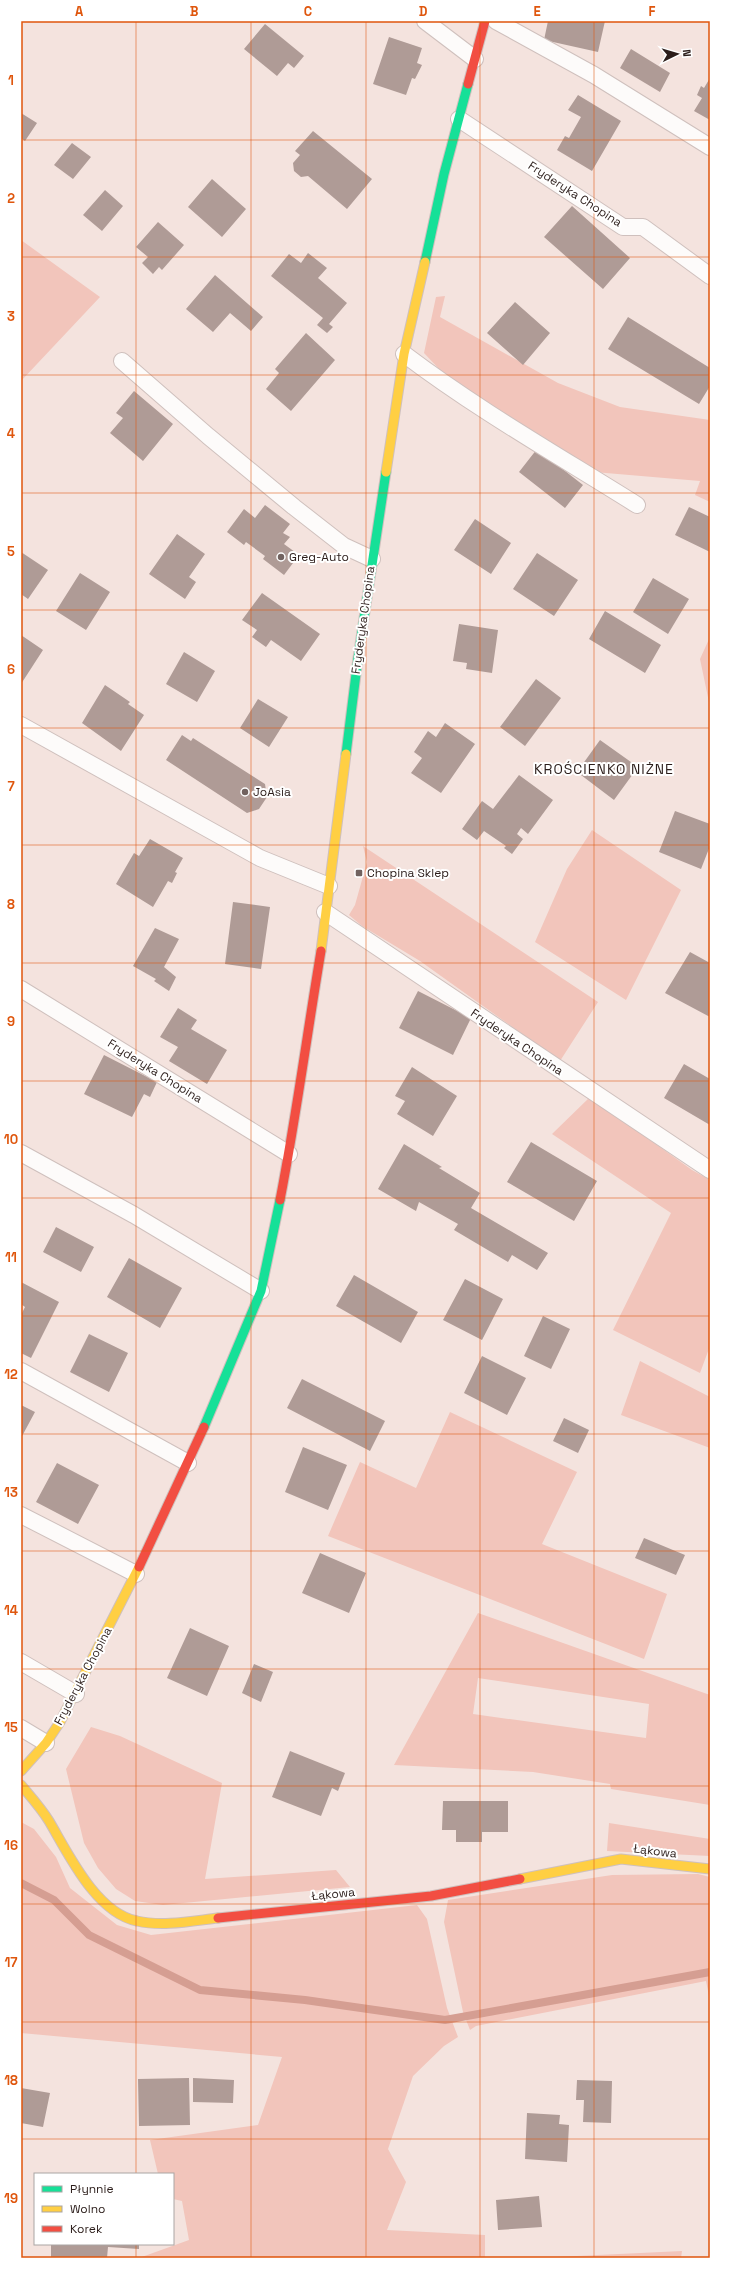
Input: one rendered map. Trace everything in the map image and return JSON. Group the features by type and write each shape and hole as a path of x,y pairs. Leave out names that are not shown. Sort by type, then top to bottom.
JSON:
{"street":[{"name":"Fryderyka Chopina","path":"21,1771 46,1743 76,1694 136,1574 188,1463 229,1370 261,1291 289,1154 301,1067 322,944 372,559 404,354 444,174 485,21"},
{"name":"Łąkowa","path":"21,1785 32,1796 77,1870 99,1900 133,1921 174,1923 431,1896 621,1859 710,1869"}],"lane":[{"path":"425,21 475,58"},
{"path":"496,21 594,75 710,147"},
{"name":"Fryderyka Chopina","path":"459,119 623,227 643,227 710,276"},
{"path":"404,354 447,387 510,428 637,505"},
{"path":"122,361 208,436 294,507 344,546 372,559"},
{"path":"21,726 260,858 329,886"},
{"name":"Fryderyka Chopina","path":"325,912 710,1170"},
{"name":"Fryderyka Chopina","path":"21,989 289,1154"},
{"path":"21,1153 134,1215 261,1291"},
{"path":"21,1371 188,1463"},
{"path":"21,1515 136,1574"},
{"path":"21,1662 76,1694"},
{"path":"21,1728 46,1743"}],"shaded area":[{"path":"21,240 100,297 21,381"},
{"path":"445,296 440,317 558,383 620,407 710,420 710,502 695,495 700,481 594,472 537,438 441,371 424,353 436,297"},
{"path":"710,637 710,707 700,659"},
{"path":"592,830 681,890 626,1000 535,942 567,869"},
{"path":"363,846 598,1002 560,1061 420,961 362,926 349,915 355,905 367,862"},
{"path":"590,1097 692,1170 710,1180 710,1346 700,1373 613,1330 671,1213 552,1134"},
{"path":"640,1361 710,1397 710,1448 621,1415"},
{"path":"450,1412 577,1472 542,1544 667,1594 644,1659 328,1536 360,1462 416,1488"},
{"path":"478,1613 710,1695 710,1805 611,1789 610,1784 533,1772 394,1765","holes":["478,1678 649,1704 646,1738 473,1714"]},
{"path":"91,1727 120,1736 222,1783 205,1879 336,1870 350,1887 163,1905 135,1901 116,1889 98,1868 84,1843 66,1769"},
{"path":"21,1822 34,1829 56,1857 70,1888 117,1925 151,1935 417,1905 427,1919 447,2008 458,2037 444,2046 413,2076 388,2149 406,2182 387,2230 485,2235 485,2258 139,2258 189,2240 182,2201 174,2199 174,2173 158,2173 150,2140 258,2125 282,2057 21,2033"},
{"path":"609,1823 710,1839 710,1856 607,1851"},
{"path":"698,1874 710,1877 710,2001 706,1981 476,2026 470,2030 463,2012 444,1922 448,1900 612,1875"},
{"path":"682,2251 681,2258 535,2258"}],"building":[{"path":"548,21 605,21 598,52 544,40"},
{"path":"265,24 304,56 294,68 288,63 277,76 244,49"},
{"path":"389,37 422,48 417,63 422,65 415,79 412,78 406,95 373,84"},
{"path":"631,49 670,73 660,92 620,68"},
{"path":"710,78 710,120 694,111 702,98 697,95 701,86 704,88"},
{"path":"578,95 621,121 592,171 557,150 565,136 569,138 581,117 568,110"},
{"path":"21,113 37,123 25,141 21,138"},
{"path":"313,131 372,179 347,209 308,176 301,177 294,171 293,163 300,155 295,151"},
{"path":"72,143 91,157 73,179 54,165"},
{"path":"212,179 246,209 222,237 188,207"},
{"path":"105,190 123,206 102,231 83,215"},
{"path":"572,206 630,258 603,289 544,237"},
{"path":"158,222 184,245 162,270 159,267 153,274 142,263 148,257 136,247"},
{"path":"308,253 327,268 318,278 347,303 329,324 333,327 327,333 317,325 323,318 271,276 289,254 301,263"},
{"path":"215,275 263,317 251,331 230,313 213,332 186,309"},
{"path":"515,302 550,333 523,365 487,333"},
{"path":"628,317 710,368 710,386 699,404 608,349"},
{"path":"306,333 335,360 291,411 266,389 279,373 275,369"},
{"path":"134,391 173,424 143,461 110,433 123,418 116,413"},
{"path":"537,449 583,485 565,508 519,472"},
{"path":"265,505 290,524 283,533 290,537 284,544 299,555 284,575 263,559 265,556 246,542 244,545 227,532 244,509 255,518"},
{"path":"689,507 710,517 710,552 675,535"},
{"path":"475,519 511,543 491,574 454,550"},
{"path":"177,534 205,554 189,577 196,582 185,599 149,574"},
{"path":"21,552 48,570 28,599 21,594"},
{"path":"537,553 578,580 554,616 513,589"},
{"path":"80,573 110,592 86,630 56,611"},
{"path":"653,578 689,599 668,634 633,612"},
{"path":"262,593 320,634 301,661 271,640 266,647 252,637 257,630 242,620"},
{"path":"605,611 661,645 645,673 589,639"},
{"path":"459,624 498,630 492,673 466,669 467,663 453,661"},
{"path":"21,635 43,650 21,684"},
{"path":"184,652 215,671 197,702 166,684"},
{"path":"536,679 561,698 525,746 500,727"},
{"path":"105,685 130,702 128,704 144,715 121,751 82,723"},
{"path":"258,699 288,717 269,747 240,728"},
{"path":"445,723 475,744 441,793 411,773 422,758 414,752 428,731 436,737"},
{"path":"182,735 191,741 193,738 265,784 267,797 259,809 247,813 166,760"},
{"path":"600,740 638,767 614,800 577,772"},
{"path":"519,775 553,800 528,834 521,828 517,834 523,839 512,854 504,848 506,846 484,831 477,840 462,829 482,801 493,809"},
{"path":"675,811 710,824 710,846 701,869 659,852"},
{"path":"150,839 183,858 175,872 177,873 172,883 168,881 153,907 116,884 134,853 139,856"},
{"path":"233,902 270,907 261,969 225,964"},
{"path":"155,928 179,939 164,967 176,977 169,991 154,981 156,979 133,966"},
{"path":"690,952 710,963 710,1017 665,993"},
{"path":"418,991 471,1018 453,1055 399,1028"},
{"path":"178,1008 197,1020 191,1029 227,1050 207,1084 169,1061 178,1047 160,1037"},
{"path":"104,1055 157,1082 150,1097 144,1094 132,1117 84,1094"},
{"path":"684,1064 710,1079 710,1125 664,1098"},
{"path":"412,1067 457,1096 433,1136 397,1114 405,1101 395,1096"},
{"path":"531,1142 597,1181 574,1221 507,1182"},
{"path":"404,1144 442,1167 439,1168 480,1193 471,1208 548,1253 537,1270 512,1255 508,1262 454,1230 458,1224 419,1202 416,1211 378,1189"},
{"path":"56,1227 94,1247 81,1272 43,1252"},
{"path":"129,1258 182,1288 160,1328 107,1297"},
{"path":"354,1275 418,1312 401,1343 336,1306"},
{"path":"465,1279 503,1299 482,1340 443,1320"},
{"path":"21,1282 59,1302 31,1358 21,1353 21,1315 25,1307 21,1304"},
{"path":"543,1316 570,1329 551,1369 524,1356"},
{"path":"89,1334 128,1353 109,1392 70,1372"},
{"path":"482,1356 526,1378 507,1415 464,1393"},
{"path":"302,1379 385,1421 370,1451 287,1408"},
{"path":"21,1405 35,1412 21,1438"},
{"path":"564,1418 589,1430 578,1453 553,1441"},
{"path":"303,1447 347,1465 328,1510 285,1492"},
{"path":"57,1463 99,1485 78,1524 36,1502"},
{"path":"644,1538 685,1555 676,1575 635,1558"},
{"path":"320,1553 366,1573 349,1613 302,1593"},
{"path":"190,1628 229,1646 207,1696 167,1678"},
{"path":"254,1664 273,1672 261,1702 242,1693"},
{"path":"290,1751 345,1773 338,1791 332,1788 321,1816 272,1797"},
{"path":"443,1801 508,1801 508,1832 482,1832 482,1842 456,1842 456,1830 442,1830"},
{"path":"189,2078 190,2125 139,2126 138,2079"},
{"path":"193,2078 234,2080 233,2103 193,2102"},
{"path":"577,2080 612,2081 611,2123 583,2122 584,2100 576,2100"},
{"path":"21,2088 50,2093 43,2127 21,2123"},
{"path":"527,2113 560,2115 559,2124 569,2125 567,2162 525,2159"},
{"path":"539,2196 542,2227 498,2230 496,2200"},
{"path":"51,2245 139,2245 139,2249 108,2247 107,2258 51,2258"}],"waterway":[{"path":"21,1883 54,1900 89,1935 200,1990 305,2000 445,2020 710,1972"}],"traffic: fast":[{"path":"425,262 444,174 468,84"},
{"path":"346,754 358,658 386,472"},
{"path":"204,1427 261,1291 280,1200"}],"traffic: slow":[{"path":"386,472 404,354 425,262"},
{"path":"321,951 346,754"},
{"path":"21,1771 46,1743 60,1722 139,1567"},
{"path":"21,1785 46,1816 74,1865 85,1880 96,1894 122,1916 147,1923 178,1923 218,1918"},
{"path":"520,1879 621,1859 710,1869"}],"traffic: jam":[{"path":"468,84 485,21"},
{"path":"280,1200 321,951"},
{"path":"139,1567 204,1427"},
{"path":"218,1918 431,1896 520,1879"}],"place":[{"name":"Greg-Auto","path":"281,557"},
{"name":"JoAsia","path":"245,792"},
{"name":"Chopina Sklep","path":"359,873"}],"district":[{"name":"KROŚCIENKO NIŻNE","path":"604,769"}]}
